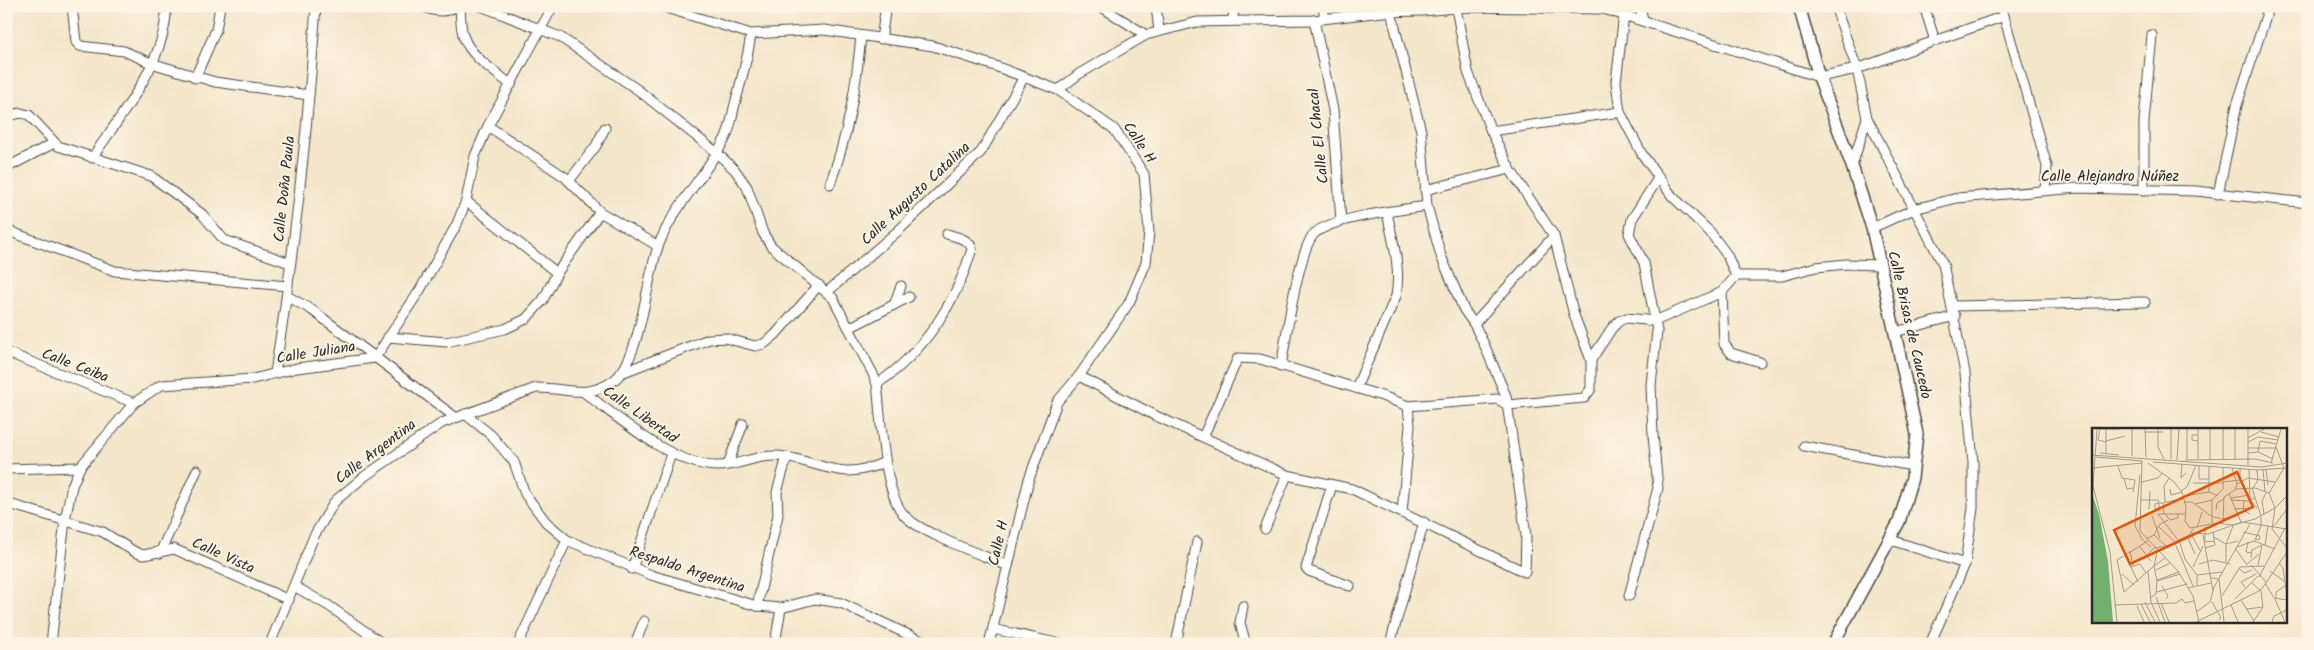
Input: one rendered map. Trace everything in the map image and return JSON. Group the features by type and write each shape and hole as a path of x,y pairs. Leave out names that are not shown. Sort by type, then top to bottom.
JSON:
{"street":[{"path":"72,6 76,42 80,46 124,51 151,64 195,78 309,95"},
{"path":"92,158 138,88 160,47 167,22 166,6"},
{"path":"195,78 216,30 220,6"},
{"name":"Calle Doña Paula","path":"275,373 287,296 309,95 316,6"},
{"path":"421,6 440,12 450,11 458,6 461,27 468,45 485,64 511,85"},
{"path":"481,6 542,28 560,37 638,90 717,152 735,170 747,187 763,233 772,246 834,298 877,384 885,462 895,501 905,516 922,528 1008,566"},
{"name":"Calle Juliana","path":"51,644 65,520 72,486 80,467 134,404 152,389 162,385 253,379 297,368 375,358 420,290 457,224 466,201 475,156 488,126 553,6"},
{"name":"Calle H","path":"660,6 751,34 824,30 933,46 995,66 1058,90 1114,129 1144,174 1149,232 1146,263 1129,303 1079,376 1057,402 1029,479 990,644"},
{"path":"881,38 886,6"},
{"path":"1100,6 1146,35"},
{"path":"1156,6 1159,31"},
{"path":"1233,20 1234,6"},
{"path":"1324,6 1324,18"},
{"path":"1640,6 1643,20"},
{"name":"Calle Brisas de Caucedo","path":"1799,6 1819,77 1852,166 1872,228 1918,434 1914,466 1901,514 1891,540 1833,644"},
{"path":"1835,6 1857,69 1867,118 1943,264 1965,373 1973,462 1972,508 1965,564 1930,644"},
{"path":"1924,6 1935,41"},
{"path":"2001,6 2047,166 2045,190"},
{"path":"2218,194 2237,105 2266,16 2266,6"},
{"path":"1058,90 1079,74 1146,35 1197,22 1314,20 1385,10 1466,7 1604,9 1819,77 1857,69 2004,16"},
{"path":"1203,437 1238,358 1260,359 1280,367 1356,388 1408,406 1497,399 1508,406 1584,398 1591,389 1590,360 1574,314 1554,236 1510,169 1491,131 1468,72 1456,8"},
{"path":"1079,376 1156,416 1287,475 1352,489 1525,572 1526,535 1506,396 1474,324 1464,310 1441,256 1427,206 1421,131 1385,10"},
{"path":"1624,14 1616,82 1620,112 1642,154 1672,196 1710,232 1727,255 1736,276"},
{"name":"Calle El Chacal","path":"1314,20 1333,110 1341,221"},
{"path":"585,393 613,381 621,373 642,321 658,246 680,207 727,135 749,49 751,34"},
{"path":"2144,190 2144,120 2152,35"},
{"path":"830,184 842,149 856,87 861,36"},
{"name":"Calle Augusto Catalina","path":"826,292 899,230 981,152 1024,77"},
{"path":"1491,131 1620,112"},
{"path":"6,116 21,113 29,115 54,143 92,158 151,176 202,214 224,240 290,262"},
{"path":"1852,166 1867,118"},
{"path":"488,126 568,181 600,212 658,246"},
{"path":"568,181 596,146 605,128"},
{"path":"6,168 54,143"},
{"path":"1425,190 1510,169"},
{"path":"1629,596 1658,488 1652,435 1652,393 1657,331 1644,263 1630,234 1632,219 1659,177"},
{"name":"Calle Alejandro Núñez","path":"1872,228 1914,208 1957,198 2078,188 2218,194 2308,202"},
{"path":"466,201 556,273"},
{"path":"1280,367 1298,277 1307,244 1314,233 1341,221 1427,206"},
{"path":"388,337 446,342 505,329 526,319 543,300 556,273 600,212"},
{"path":"1356,388 1397,291 1398,260 1387,213"},
{"path":"6,230 115,271 288,286"},
{"path":"877,384 893,373 914,353 935,329 946,311 972,249 971,244 967,241 948,234"},
{"path":"1474,324 1554,236"},
{"path":"1590,360 1619,321 1626,318 1655,321 1722,292 1736,276 1782,276 1816,267 1846,264 1879,265"},
{"path":"621,373 709,339 725,338 755,346 764,344 775,335 819,285"},
{"path":"894,305 901,286"},
{"path":"1722,292 1724,344 1731,352 1760,362"},
{"path":"287,296 312,310 454,417"},
{"path":"849,328 909,297"},
{"path":"1953,306 2144,302"},
{"path":"1895,332 1955,316"},
{"name":"Calle Ceiba","path":"6,352 134,404"},
{"name":"Calle Argentina","path":"270,644 314,536 335,500 427,432 454,417 536,388 585,393"},
{"name":"Calle Libertad","path":"585,393 671,454 716,466 765,455 787,458 831,470 854,472 868,470 885,462"},
{"path":"1402,512 1410,426 1408,406"},
{"name":"Respaldo Argentina","path":"465,414 490,435 514,462 524,494 546,522 567,540 632,569 757,606 781,608 815,599 841,603 928,644"},
{"path":"728,464 743,424"},
{"path":"1804,446 1914,466"},
{"path":"632,569 671,454"},
{"path":"757,606 778,515 777,492 787,458"},
{"path":"6,469 80,467"},
{"path":"160,553 197,470"},
{"path":"1265,529 1287,475"},
{"path":"1332,485 1306,568 1309,571 1350,586"},
{"name":"Calle Vista","path":"8,501 103,532 143,555 174,549 289,600"},
{"path":"1390,644 1424,522"},
{"path":"518,644 567,540"},
{"path":"1891,540 1965,564"},
{"path":"1176,644 1197,542"},
{"path":"294,586 329,606 383,644"},
{"path":"1243,606 1240,623 1244,637 1243,644"},
{"path":"775,644 781,608"},
{"path":"634,644 644,621"},
{"path":"993,629 1062,644"}]}
